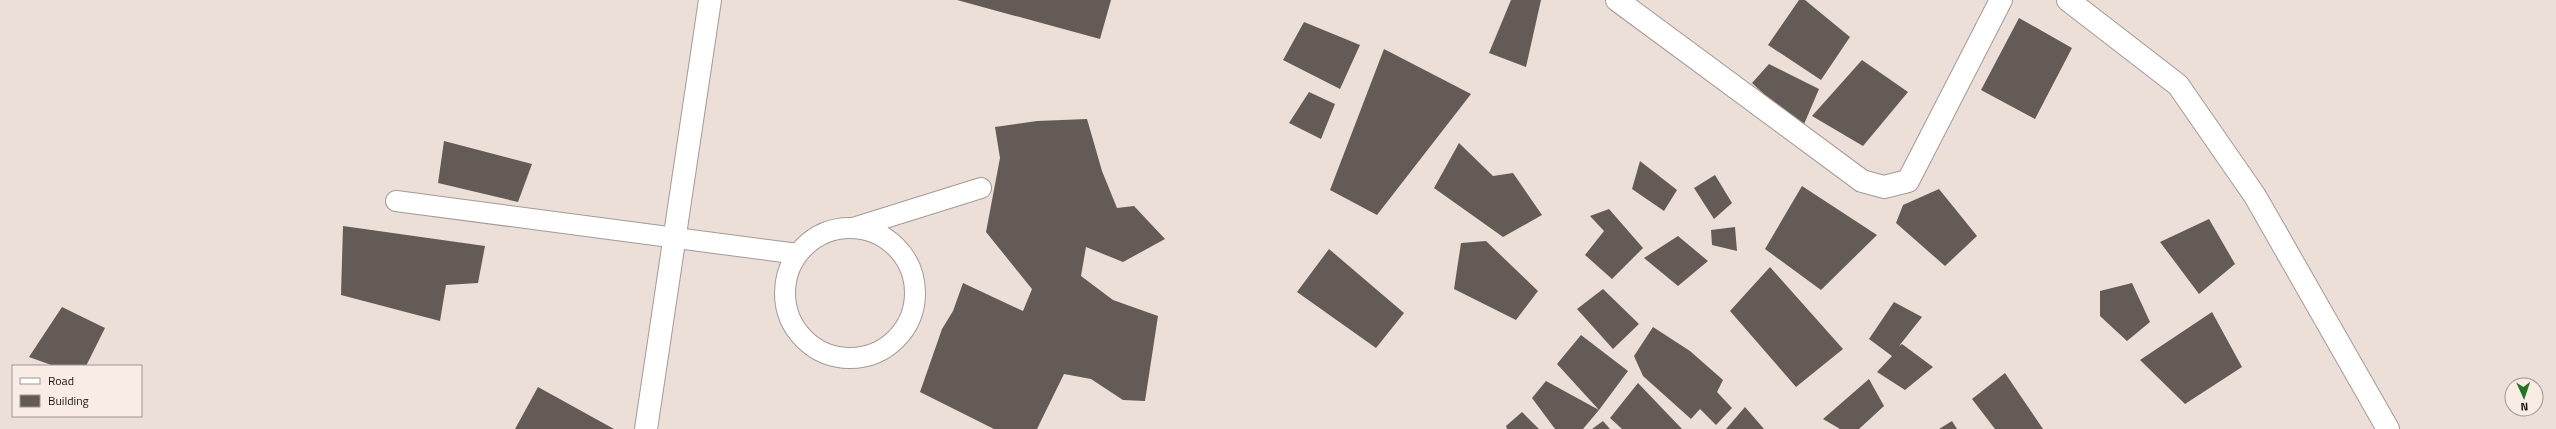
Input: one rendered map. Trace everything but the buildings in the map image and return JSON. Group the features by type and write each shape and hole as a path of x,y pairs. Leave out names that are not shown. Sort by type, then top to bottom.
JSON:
{"street":[{"path":"646,429 710,0"},
{"path":"1617,0 1862,181 1884,187 1908,181 2001,0"},
{"path":"2068,0 2178,85 2255,196 2388,429"}],"lane":[{"path":"853,228 874,233 892,243 907,260 914,280 915,302 908,323 895,340 876,352 855,358 834,356 814,347 798,332 788,314 785,293 788,272 798,254 814,239 832,230 853,228 981,188"},
{"path":"396,201 675,239 798,254"}]}
